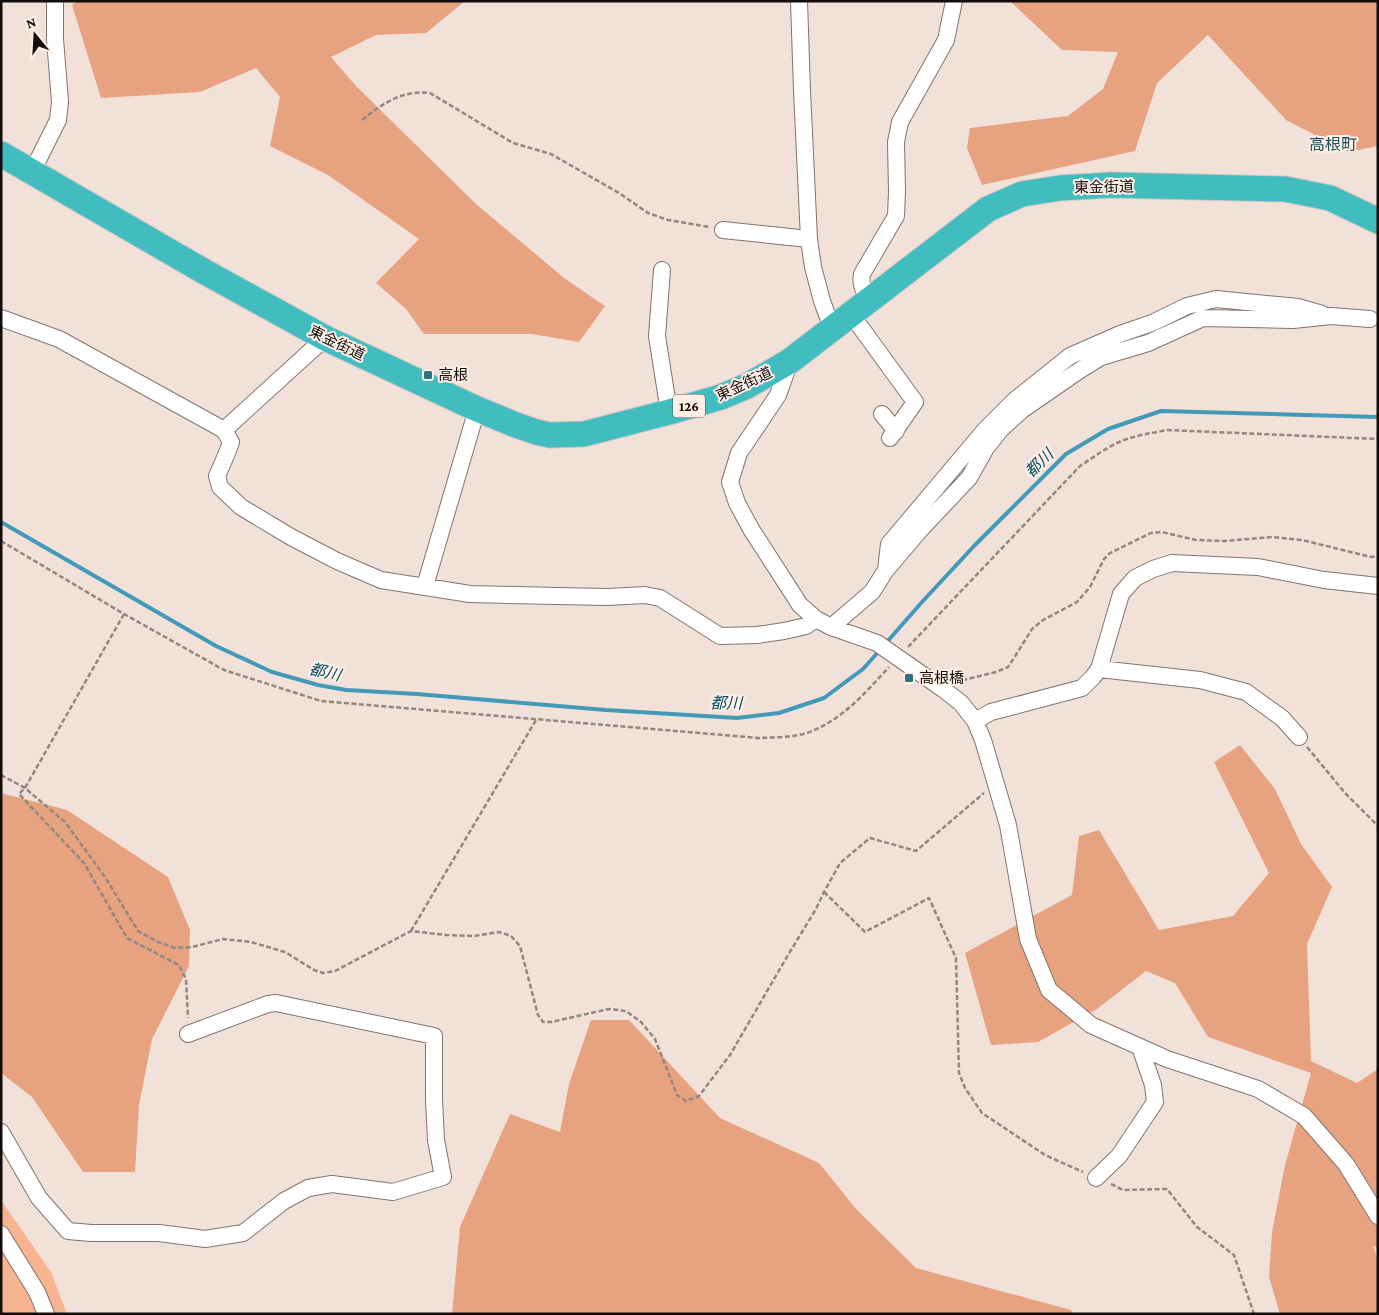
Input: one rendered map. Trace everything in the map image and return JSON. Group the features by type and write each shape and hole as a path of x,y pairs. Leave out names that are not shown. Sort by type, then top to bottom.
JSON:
{"highway":[{"name":"東金街道","path":"1,154 205,272 325,338 477,409 516,425 550,435 584,434 721,397 738,389 790,361 988,209 1022,194 1060,188 1112,185 1284,189 1330,198 1378,221"}],"street":[{"path":"32,172 58,120 60,93 55,39 55,1"},
{"path":"800,1 809,239 813,267 822,301 851,314 915,402 893,435 882,414"},
{"path":"851,314 862,288 862,274 896,216 898,191 896,142 900,122 946,40 954,1"},
{"path":"723,230 809,239"},
{"path":"662,270 657,336 669,412"},
{"path":"1,318 58,339 224,430 231,442 217,476 220,487 240,506 337,561 381,580 470,594 645,595 660,598 720,636 756,635 824,623 872,592 886,570 889,544 985,430 1015,400 1070,356 1120,334 1152,323 1187,306 1216,299 1298,307 1331,316 1370,319"},
{"path":"224,430 325,338"},
{"path":"790,361 778,395 738,453 730,482 737,502 751,529 800,605 824,623 877,643 961,703 975,721 984,740 1008,825 1028,939 1049,990 1091,1025 1167,1059 1258,1088 1304,1116 1346,1164 1378,1216"},
{"path":"425,586 477,409"},
{"path":"975,721 991,712 1082,688 1093,678 1099,669 1121,594 1135,578 1153,568 1172,563 1258,567 1324,580 1378,586"},
{"path":"1099,669 1200,680 1246,692 1282,718 1299,737"},
{"path":"1,1132 39,1198 68,1231 76,1232 158,1233 206,1239 243,1233 284,1201 308,1188 332,1184 393,1192 443,1176 436,1140 434,1036 276,1002 188,1034"},
{"path":"1096,1178 1119,1156 1155,1102 1153,1085 1140,1047"},
{"path":"1,1234 37,1292 46,1314"}],"path":[{"path":"362,120 384,103 406,94 430,93 513,143 550,154 619,193 648,213 668,220 723,230"},
{"path":"124,614 25,788 19,794 84,863 126,938 179,965 186,979 188,1034"},
{"path":"1,775 25,788 65,822 105,877 138,931 158,942 175,948 192,947 223,939 251,942 285,952 314,970 323,973 335,971 411,931 536,720"},
{"path":"1299,737 1345,793 1378,826"},
{"path":"411,931 474,936 499,932 511,936 520,946 538,1015 543,1022 551,1022 609,1009 626,1011 641,1022 655,1039 677,1095 686,1101 700,1096 730,1055 816,909 840,863 870,838 916,851 996,782"},
{"path":"824,892 865,932 929,898 956,958 959,1073 965,1088 982,1113 1045,1155 1123,1190 1167,1189 1197,1227 1234,1255 1254,1314"}],"shaded area":[{"path":"77,1 465,1 426,33 376,35 331,57 356,86 476,204 564,278 605,306 579,342 532,334 424,334 406,309 376,283 419,239 328,175 270,146 280,97 256,68 200,92 101,98 72,5"},
{"path":"1010,1 1378,1 1378,146 1348,152 1286,120 1208,35 1157,83 1135,151 982,185 967,148 970,128 1068,116 1103,89 1118,52 1062,50"},
{"path":"1240,745 1275,789 1301,844 1332,887 1307,944 1311,1061 1357,1083 1378,1069 1378,1247 1373,1246 1378,1259 1378,1314 1280,1314 1269,1277 1272,1232 1285,1165 1311,1073 1208,1037 1175,983 1146,971 1097,1009 1038,1042 991,1045 965,953 1072,895 1079,836 1099,830 1159,930 1233,916 1269,873 1214,762"},
{"path":"1,793 67,810 168,877 190,930 189,966 152,1039 139,1105 135,1172 83,1172 32,1097 1,1073"},
{"path":"591,1020 629,1020 720,1118 819,1163 857,1210 916,1268 1071,1310 1073,1314 452,1314 460,1227 510,1114 560,1132 569,1084"},
{"path":"1,1200 51,1272 67,1314 1,1314"}],"waterway":[{"name":"都川","path":"886,643 975,545 1066,454 1108,429 1161,411 1378,417"},
{"name":"都川","path":"1,522 216,646 272,672 318,685 346,690 737,718 779,713 824,698 863,669 880,650"}],"place":[{"name":"高根","path":"428,375"},
{"name":"高根橋","path":"909,678"}],"district":[{"name":"高根町","path":"1333,144"}]}
